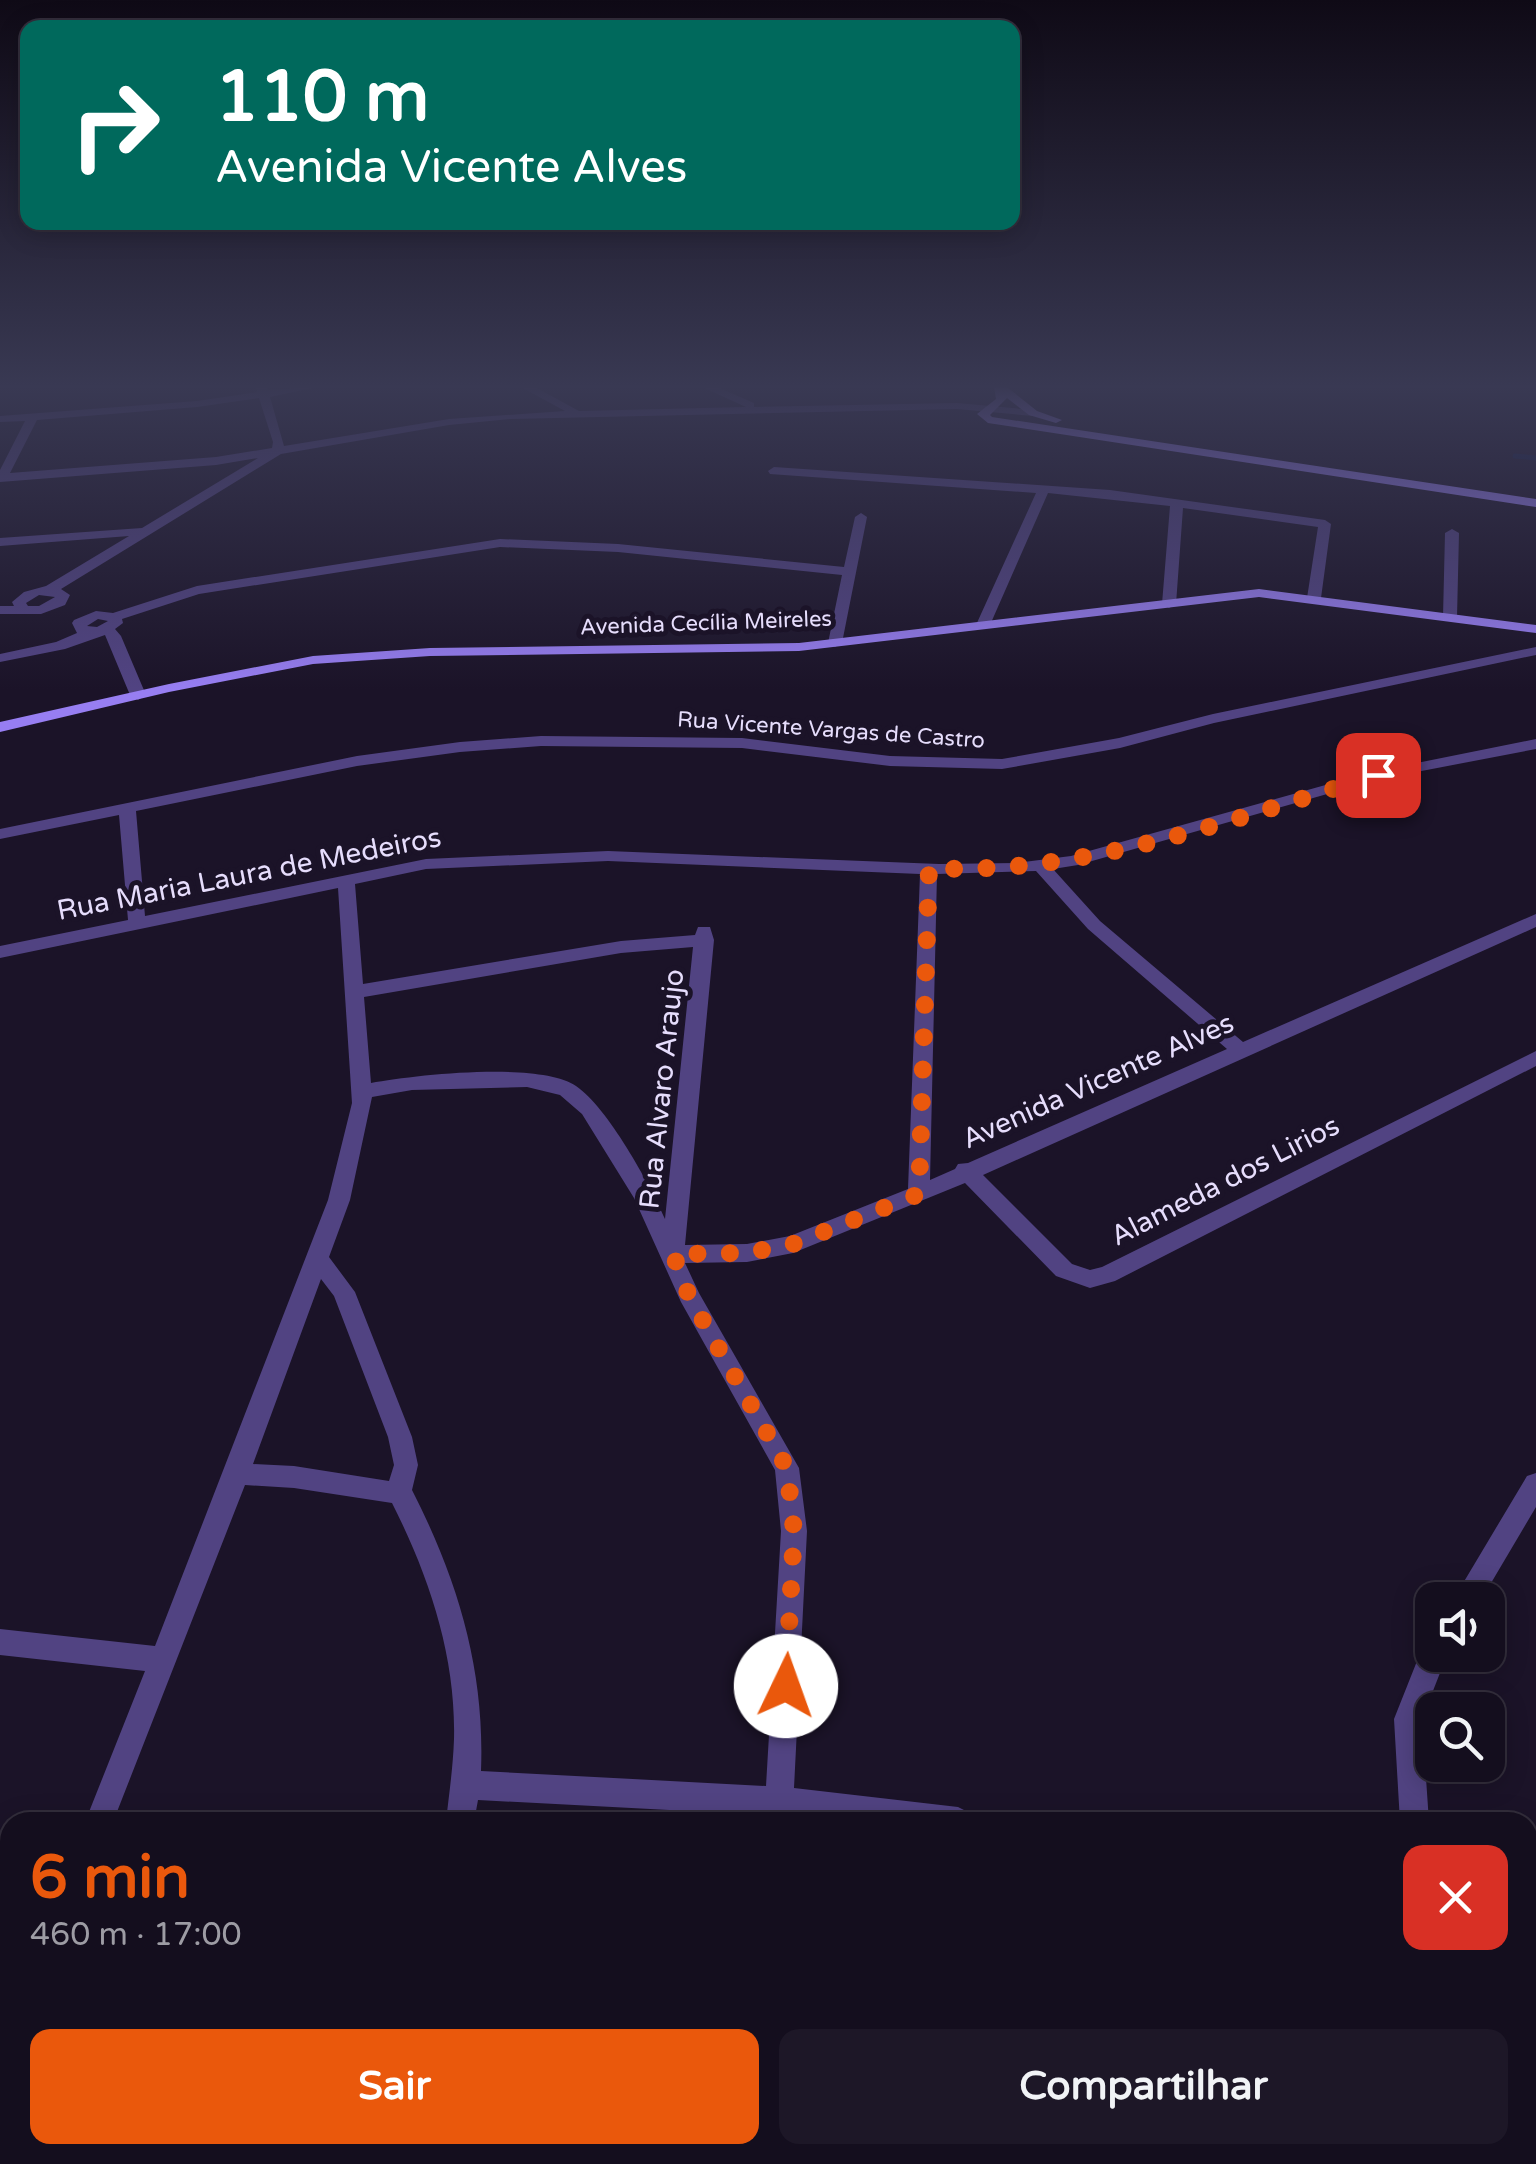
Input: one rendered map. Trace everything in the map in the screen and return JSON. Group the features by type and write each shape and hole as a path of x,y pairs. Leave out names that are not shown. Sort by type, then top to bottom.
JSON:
{"street":[{"path":"22,608 22,598 48,590 216,488"},
{"path":"983,625 1044,488 1325,524 1314,598"},
{"path":"1444,488 1536,502"},
{"path":"1169,604 1177,503"},
{"path":"835,642 861,517"},
{"path":"0,542 146,530"},
{"path":"1450,617 1452,533"},
{"path":"0,658 60,646 100,624 197,590 500,543 618,548 850,572"},
{"path":"48,590 63,595 56,606"},
{"name":"Avenida Cecília Meireles","path":"0,728 313,660 430,652 799,647 1259,593 1536,629"},
{"path":"0,610 34,611 56,606 100,624 114,636 138,695"},
{"name":"Rua Vicente Vargas de Castro","path":"0,834 357,761 460,746 541,740 742,743 890,761 1002,764 1120,743 1213,719 1536,651"},
{"name":"Rua Maria Laura de Medeiros","path":"0,952 426,864 608,856 929,868 1072,861 1378,775 1536,744"},
{"path":"127,808 137,922"},
{"path":"1040,865 1094,925 1239,1049"},
{"path":"919,1194 929,868"},
{"path":"104,1812 237,1474 339,1200 362,1103 346,878"},
{"name":"Avenida Vicente Alves","path":"673,1254 747,1253 793,1244 919,1194 965,1170 1536,920"},
{"name":"Rua Alvaro Araujo","path":"354,992 704,935 673,1254"},
{"name":"Alameda dos Lirios","path":"965,1170 1064,1270 1090,1279 1124,1266 1536,1058"},
{"path":"361,1092 412,1083 527,1080 566,1089 589,1109 644,1196 689,1296 787,1468 794,1531 778,1812 464,1784"},
{"path":"317,1258 344,1292 400,1437 406,1465 399,1490 454,1625 467,1673 469,1719 461,1812"},
{"path":"237,1474 294,1477 386,1492 399,1490"},
{"path":"1477,1582 1536,1484"},
{"path":"0,1642 162,1660"},
{"path":"1413,1812 1408,1720 1426,1672"}],"route":[{"path":"786,1686 794,1531 787,1468 689,1296 673,1254 747,1253 793,1244 919,1194 929,868 1016,868 1072,861 1378,775"}]}
